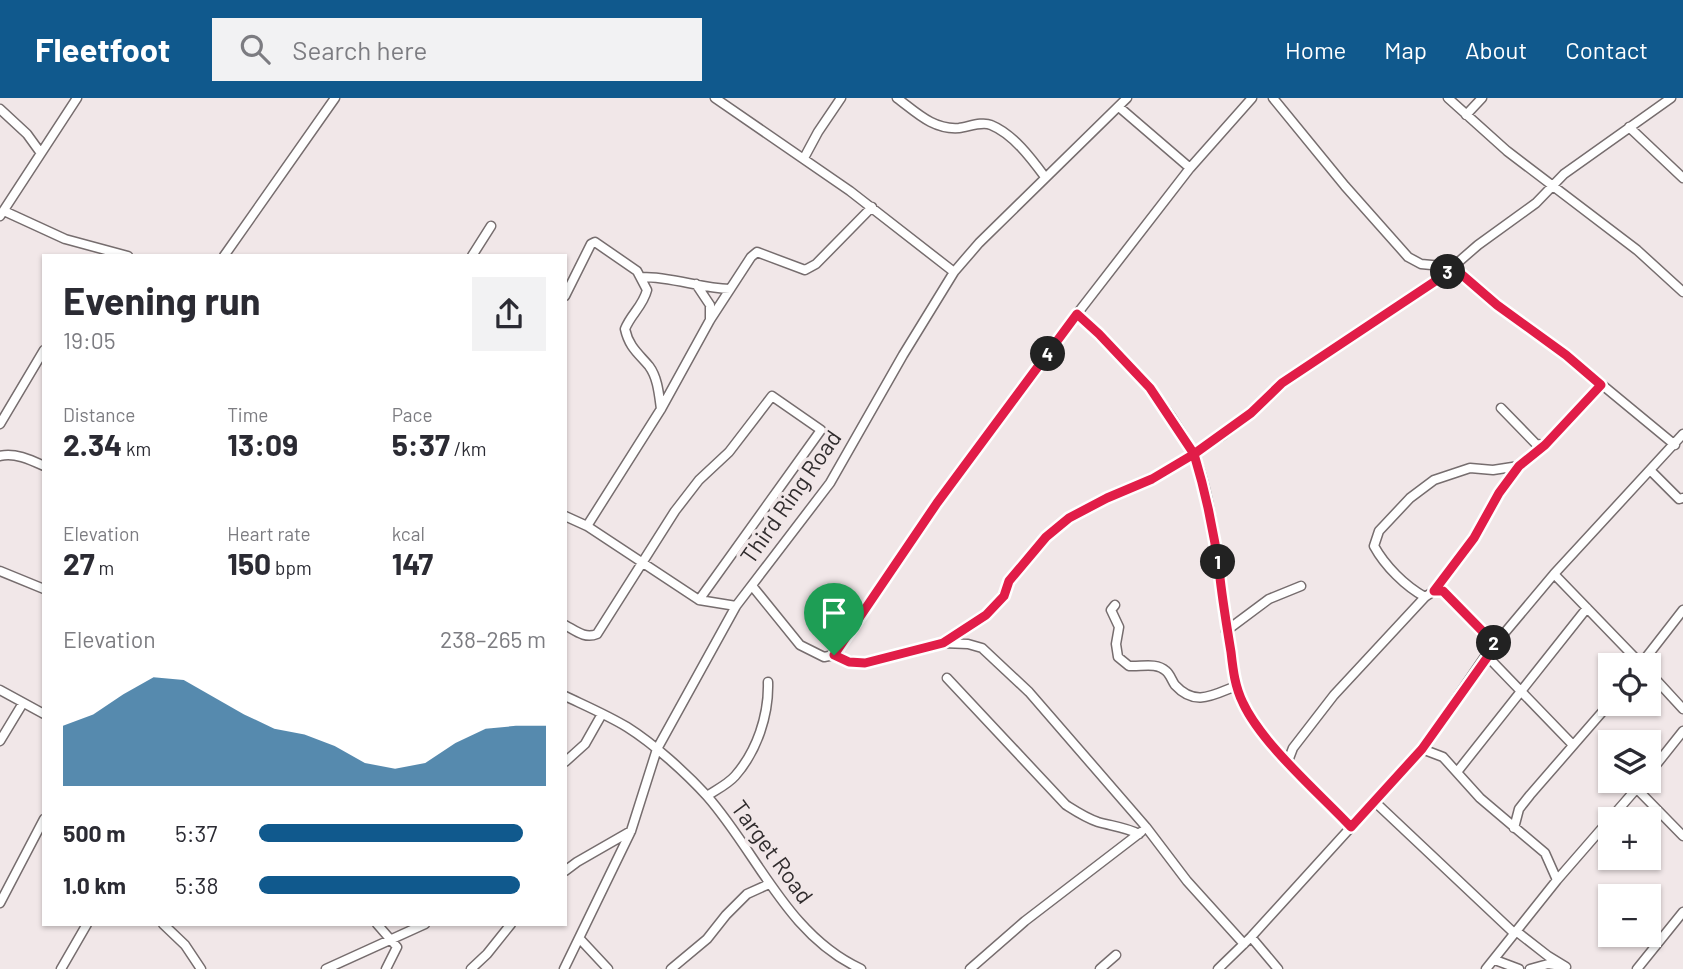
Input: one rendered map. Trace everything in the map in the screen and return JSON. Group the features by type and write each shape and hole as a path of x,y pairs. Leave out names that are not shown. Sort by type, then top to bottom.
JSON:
{"street":[{"path":"77,98 2,214 109,253"},
{"path":"225,254 335,98"},
{"path":"715,98 872,207 954,272"},
{"path":"804,158 841,98"},
{"path":"897,98 943,128 988,123 1017,143 1045,177"},
{"name":"Third Ring Road","path":"564,969 631,831 657,750 736,606 830,483 954,272 979,243 1127,98"},
{"path":"834,655 937,503 1077,314 1190,168 1252,98"},
{"path":"1273,98 1396,246 1421,264 1453,267 1497,305 1566,355 1675,445"},
{"path":"1448,98 1553,187 1637,250 1683,292"},
{"path":"1466,115 1482,98"},
{"path":"943,643 986,615 1004,596 1009,581 1046,537 1069,518 1152,479 1194,454 1251,413 1282,383 1440,278 1553,187 1564,174 1671,98"},
{"path":"1119,107 1190,168"},
{"path":"0,110 27,134 40,152"},
{"path":"1629,127 1683,178"},
{"path":"587,526 661,409 710,320 751,257 757,252 805,270 816,264 872,207"},
{"path":"473,254 491,226"},
{"path":"567,292 591,244 595,242 642,277 647,289 644,299 625,329 631,347 654,376 661,409"},
{"path":"642,277 661,277 710,288 730,289"},
{"path":"696,284 710,305 710,320"},
{"path":"1077,314 1150,388 1194,454 1216,546 1226,631 1236,686 1255,725 1351,827"},
{"path":"0,424 42,353"},
{"path":"1288,761 1293,748 1326,705 1425,597 1434,591 1474,538 1499,493 1519,466 1545,445 1601,385"},
{"path":"567,626 584,636 597,634 675,510 699,480 729,452 772,396 821,430 699,600"},
{"path":"1501,408 1536,444 1545,445"},
{"path":"1218,969 1248,941 1422,749 1486,655 1554,574 1683,434"},
{"path":"0,456 6,454 42,465"},
{"path":"1425,597 1415,591 1380,556 1374,546 1379,531 1410,498 1434,480 1470,468 1493,471 1519,466"},
{"path":"1651,471 1679,499 1683,498"},
{"path":"567,517 587,526 699,600 736,606"},
{"path":"0,571 42,588"},
{"path":"1554,574 1631,653"},
{"path":"1226,631 1269,599 1301,586"},
{"path":"752,587 800,645 824,657 834,655 849,662 865,663 943,643 968,644 982,648 1005,667 1146,827 1187,881 1278,969"},
{"path":"1434,591 1443,591 1496,645"},
{"path":"1115,605 1111,610 1119,627 1116,644 1118,657 1129,666 1153,665 1167,671 1175,685 1188,695 1201,698 1209,698 1236,686"},
{"path":"1457,772 1587,608"},
{"path":"1650,653 1683,610"},
{"path":"1486,655 1572,744"},
{"path":"947,678 1066,806 1099,822 1128,828 1139,834"},
{"path":"707,796 734,778 753,749 769,704 768,682"},
{"path":"1661,685 1683,709"},
{"path":"0,690 42,713"},
{"name":"Target Road","path":"567,697 627,727 657,750 707,796 769,884 802,924 842,960 861,969"},
{"path":"0,741 23,704"},
{"path":"567,760 586,744 602,715"},
{"path":"1514,828 1519,809 1598,716"},
{"path":"1661,759 1683,731"},
{"path":"1422,749 1443,757 1480,798 1545,853 1557,880"},
{"path":"1486,969 1557,880 1633,793"},
{"path":"1641,793 1683,836"},
{"path":"1375,802 1515,932 1567,968"},
{"path":"0,903 42,823"},
{"path":"970,969 1025,921 1146,827"},
{"path":"567,870 631,831"},
{"path":"671,969 707,939 747,894 769,884"},
{"path":"1637,969 1683,912"},
{"path":"61,969 86,926"},
{"path":"165,926 185,945 201,969"},
{"path":"379,926 397,947 386,969"},
{"path":"326,969 421,926"},
{"path":"471,969 509,926"},
{"path":"580,939 608,969"},
{"path":"1100,969 1116,955"},
{"path":"837,969 842,960"},
{"path":"1495,960 1518,969"},
{"path":"1530,969 1548,964 1567,968"}],"route":[{"path":"834,655 844,644 937,503 1077,314 1150,388 1194,454 1251,413 1282,383 1453,267 1497,305 1566,355 1601,385 1545,445 1519,466 1499,493 1474,538 1434,591 1443,591 1496,645 1486,655 1422,749 1351,827 1255,725 1243,704 1236,686 1227,638 1216,546 1194,454 1152,479 1069,518 1046,537 1009,581 1004,596 986,615 943,643 865,663 849,662 834,655"}]}
